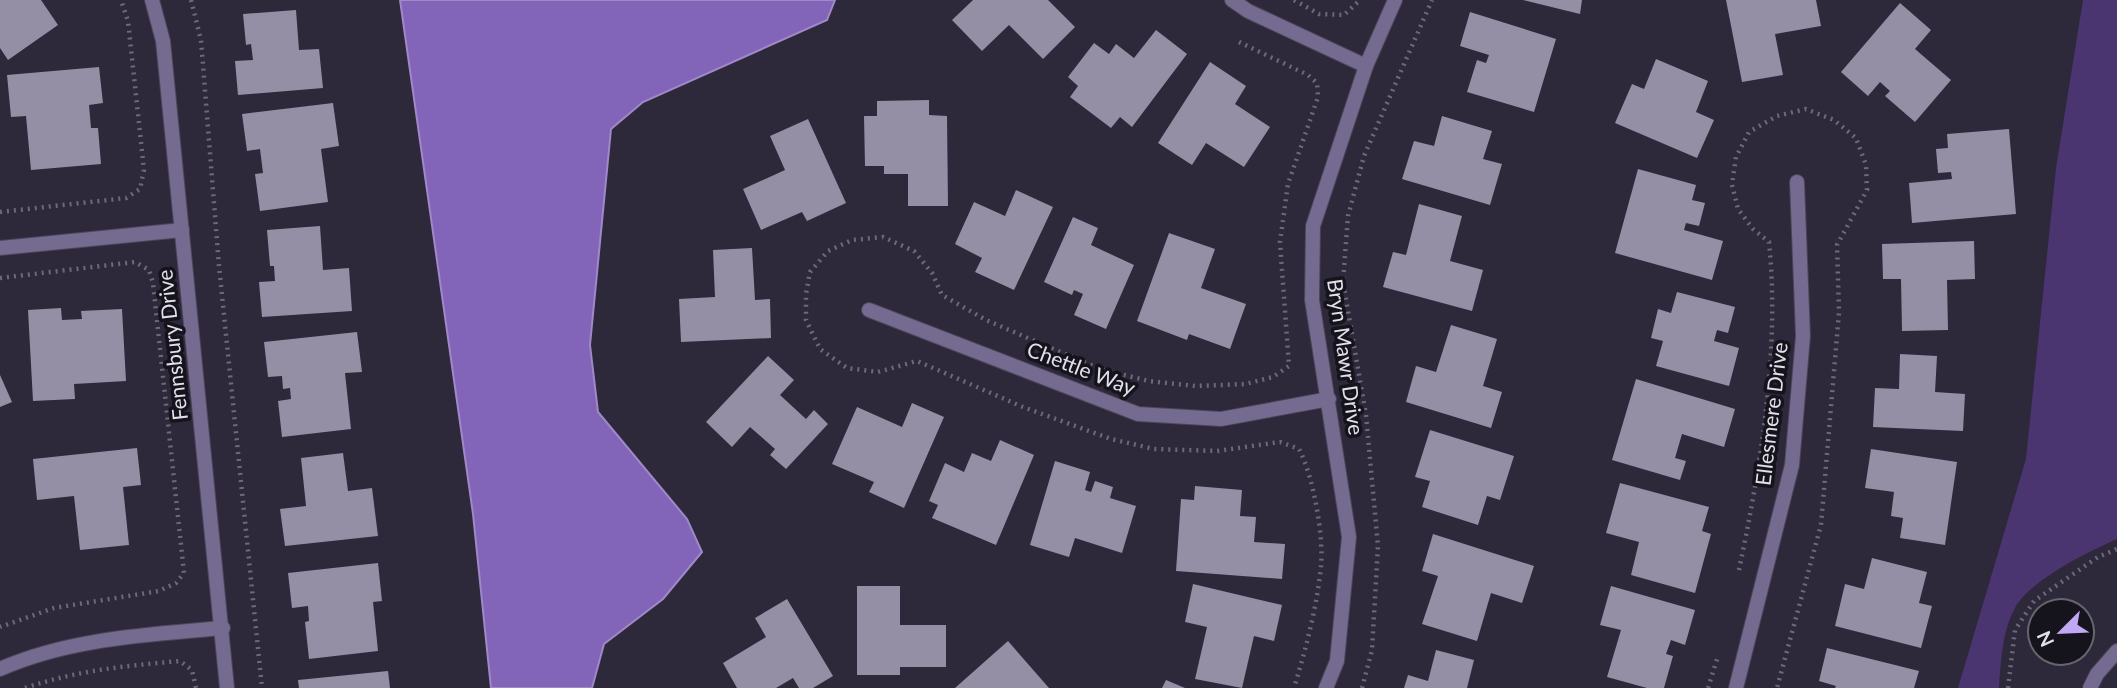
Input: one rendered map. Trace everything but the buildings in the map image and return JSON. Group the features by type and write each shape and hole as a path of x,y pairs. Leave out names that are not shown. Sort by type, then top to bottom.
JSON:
{"street":[{"name":"Fennsbury Drive","path":"152,0 163,41 227,688"},
{"path":"1232,0 1248,11 1366,66"},
{"name":"Bryn Mawr Drive","path":"1326,688 1337,661 1349,537 1312,300 1312,226 1366,66 1395,0"},
{"name":"Ellesmere Drive","path":"1736,688 1792,465 1803,336 1797,181"},
{"path":"0,248 182,230"},
{"name":"Chettle Way","path":"869,310 1138,414 1221,419 1328,399"},
{"path":"0,669 20,660 95,641 223,628"},
{"path":"2090,688 2097,674 2117,651"}],"path":[{"path":"0,212 126,198 140,189 144,170 128,21 121,0"},
{"path":"191,0 201,40 224,320 262,688"},
{"path":"1294,0 1319,14 1344,15 1360,0"},
{"path":"1362,688 1372,650 1378,547 1366,415 1343,282 1348,216 1364,156 1432,0"},
{"path":"1239,42 1308,75 1317,83 1318,97 1288,184 1280,242 1289,366 1273,377 1245,384 1196,386 1149,381 1100,369 986,320 942,295 932,273 914,251 883,237 852,240 828,251 810,272 806,294 806,320 820,349 847,368 878,372 917,361 1023,407 1111,439 1154,449 1217,451 1280,442 1299,449 1308,465 1317,510 1321,564 1308,642 1294,688"},
{"path":"0,278 135,262 149,270 155,296 184,573 176,583 159,591 54,608 0,627"},
{"path":"2008,688 2015,630 2034,601 2098,556 2117,549"},
{"path":"25,688 64,675 111,667 180,661 192,670 195,688"}],"shaded area":[{"path":"400,0 835,0 827,20 643,102 611,129 590,345 598,412 687,519 702,552 663,599 604,644 592,688 491,688 473,514"},
{"path":"2083,0 2117,0 2117,539 2046,577 2022,598 2007,627 1999,688 1958,688 2026,459 2056,168"}]}
